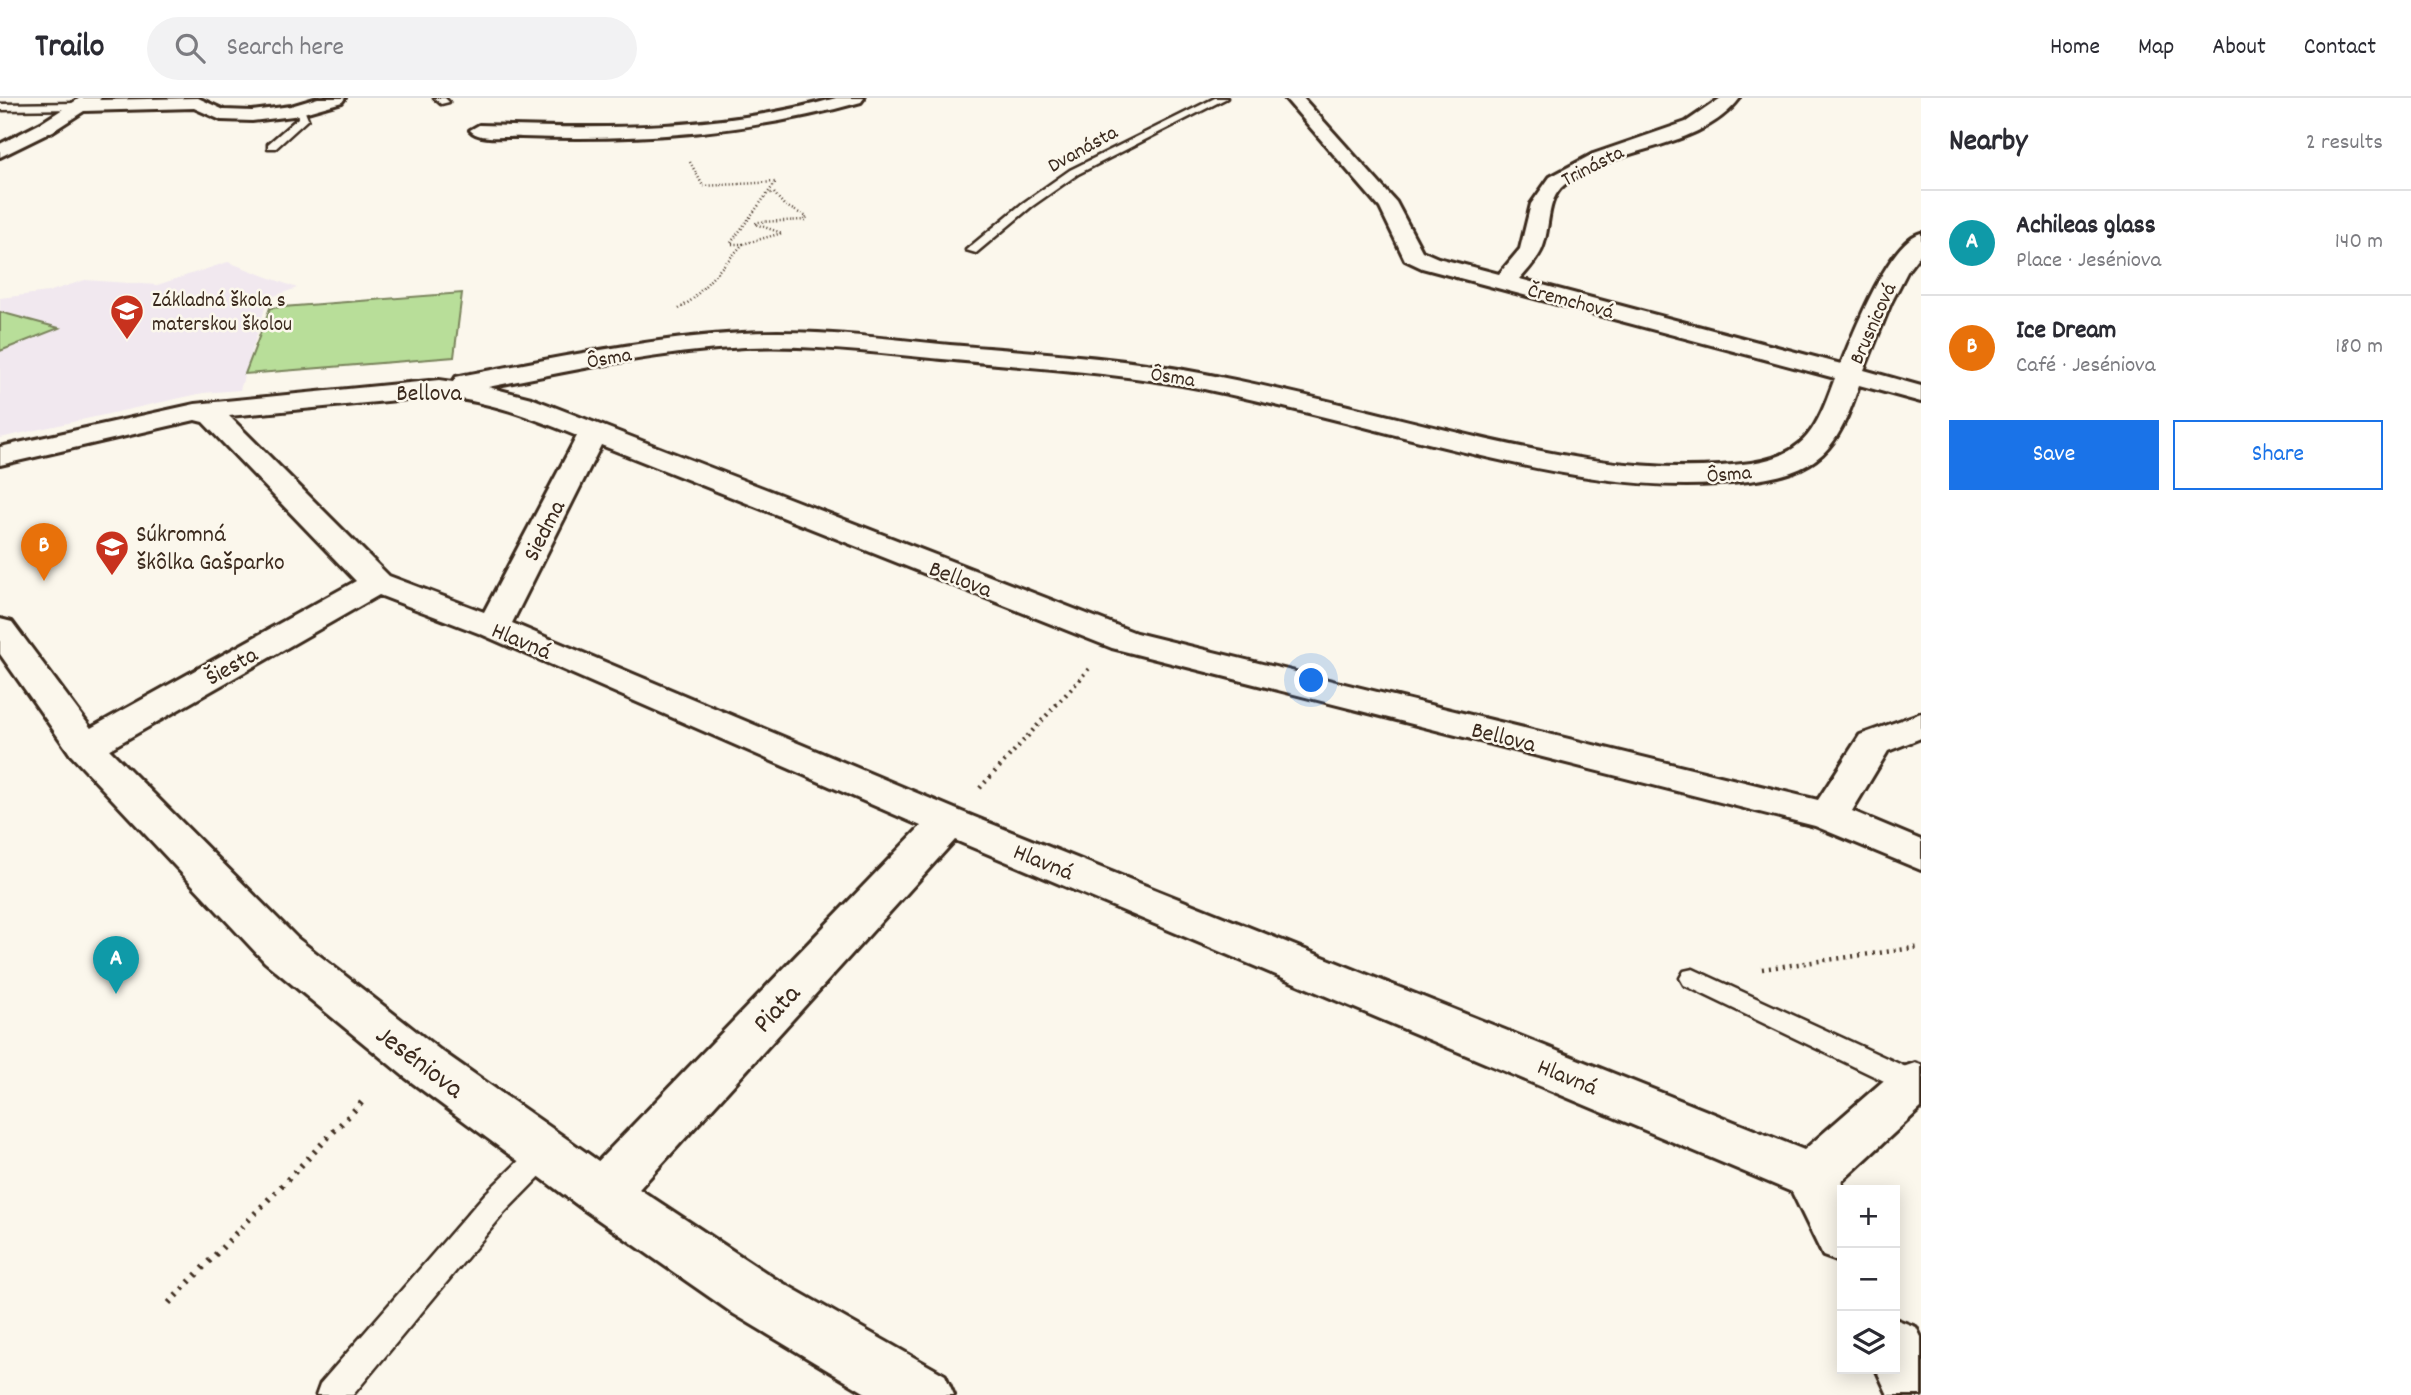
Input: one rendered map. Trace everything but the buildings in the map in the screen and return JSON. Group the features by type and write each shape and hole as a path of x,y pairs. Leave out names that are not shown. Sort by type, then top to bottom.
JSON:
{"street":[{"path":"0,151 47,127 86,102 197,103 216,113 237,116 266,115 300,109 336,98"},
{"path":"479,130 589,134 675,132 792,117 855,98"},
{"name":"Čremchová","path":"1294,98 1389,206 1413,255 1452,271 1504,282 1921,394"},
{"name":"Trinásta","path":"1504,282 1530,251 1536,233 1539,206 1555,182 1599,159 1701,121 1731,98"},
{"name":"Brusnicová","path":"1850,374 1880,299 1903,257 1921,240"},
{"path":"594,359 617,326"},
{"name":"Ôsma","path":"439,388 625,353 743,340 816,341 1141,371 1201,381 1534,460 1660,477 1728,475 1780,467 1804,456 1834,418 1850,374"},
{"name":"Bellova","path":"0,456 195,412 439,388 502,398 1118,639 1828,816 1921,856"},
{"name":"Hlavná","path":"195,412 212,415 377,583 493,627 948,822 1811,1176"},
{"name":"Siedma","path":"493,627 592,434"},
{"name":"Šiesta","path":"85,747 377,583"},
{"name":"Jeséniova","path":"0,629 85,747 281,950 423,1064 602,1193 754,1296 924,1395"},
{"path":"1828,816 1874,743 1921,724"},
{"name":"Piata","path":"602,1193 948,822"},
{"path":"1837,1229 1811,1176 1918,1084"},
{"path":"1900,1356 1919,1395"}],"lane":[{"name":"Dvanásta","path":"972,250 1027,205 1074,172 1222,98"},
{"path":"0,107 86,102"},
{"path":"272,146 303,119 300,109"},
{"path":"1693,978 1918,1084"},
{"path":"332,1395 495,1203 546,1152"}],"path":[{"path":"675,132 703,186 776,182 730,244 743,244 782,233 756,223"},
{"path":"746,223 807,218 784,205 774,194 768,193"},
{"path":"617,326 656,325 693,299 743,244"},
{"path":"948,822 1118,639"},
{"path":"1693,978 1921,947"},
{"path":"169,1303 364,1100"}],"shaded area":[{"name":"Základná škola s materskou školou","path":"228,262 297,288 268,298 240,390 203,393 0,438 0,298 48,292 85,280 157,285"}],"green space":[{"path":"462,293 454,357 245,374 270,308"},
{"path":"0,312 59,328 0,351"}],"place":[{"name":"Základná škola s materskou školou","path":"127,341"},
{"name":"Súkromná škôlka Gašparko","path":"112,577"},
{"name":"Ice Dream","path":"44,581"},
{"name":"Achileas glass","path":"116,994"}]}
